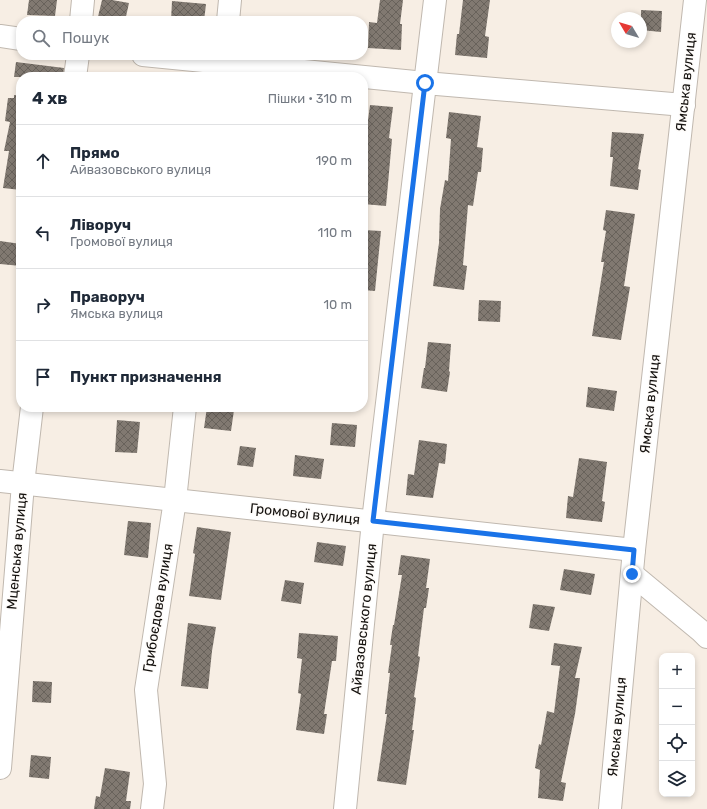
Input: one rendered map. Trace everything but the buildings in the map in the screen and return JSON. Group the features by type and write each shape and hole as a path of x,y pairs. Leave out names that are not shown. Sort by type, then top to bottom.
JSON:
{"street":[{"path":"81,16 83,0"},
{"path":"228,16 230,0"},
{"name":"Айвазовського вулиця","path":"345,809 373,521 435,0"},
{"name":"Ямська вулиця","path":"610,809 634,550 695,0"},
{"path":"0,36 16,38"},
{"path":"76,72 77,60"},
{"path":"184,60 302,72"},
{"path":"368,78 684,105"},
{"name":"Мценська вулиця","path":"0,768 23,484 31,412"},
{"name":"Грибоєдова вулиця","path":"152,809 155,784 146,690 175,500 184,412"},
{"name":"Громової вулиця","path":"0,482 634,550"},
{"path":"632,574 707,637"}],"route":[{"path":"425,83 373,521 634,550 632,574"}]}
